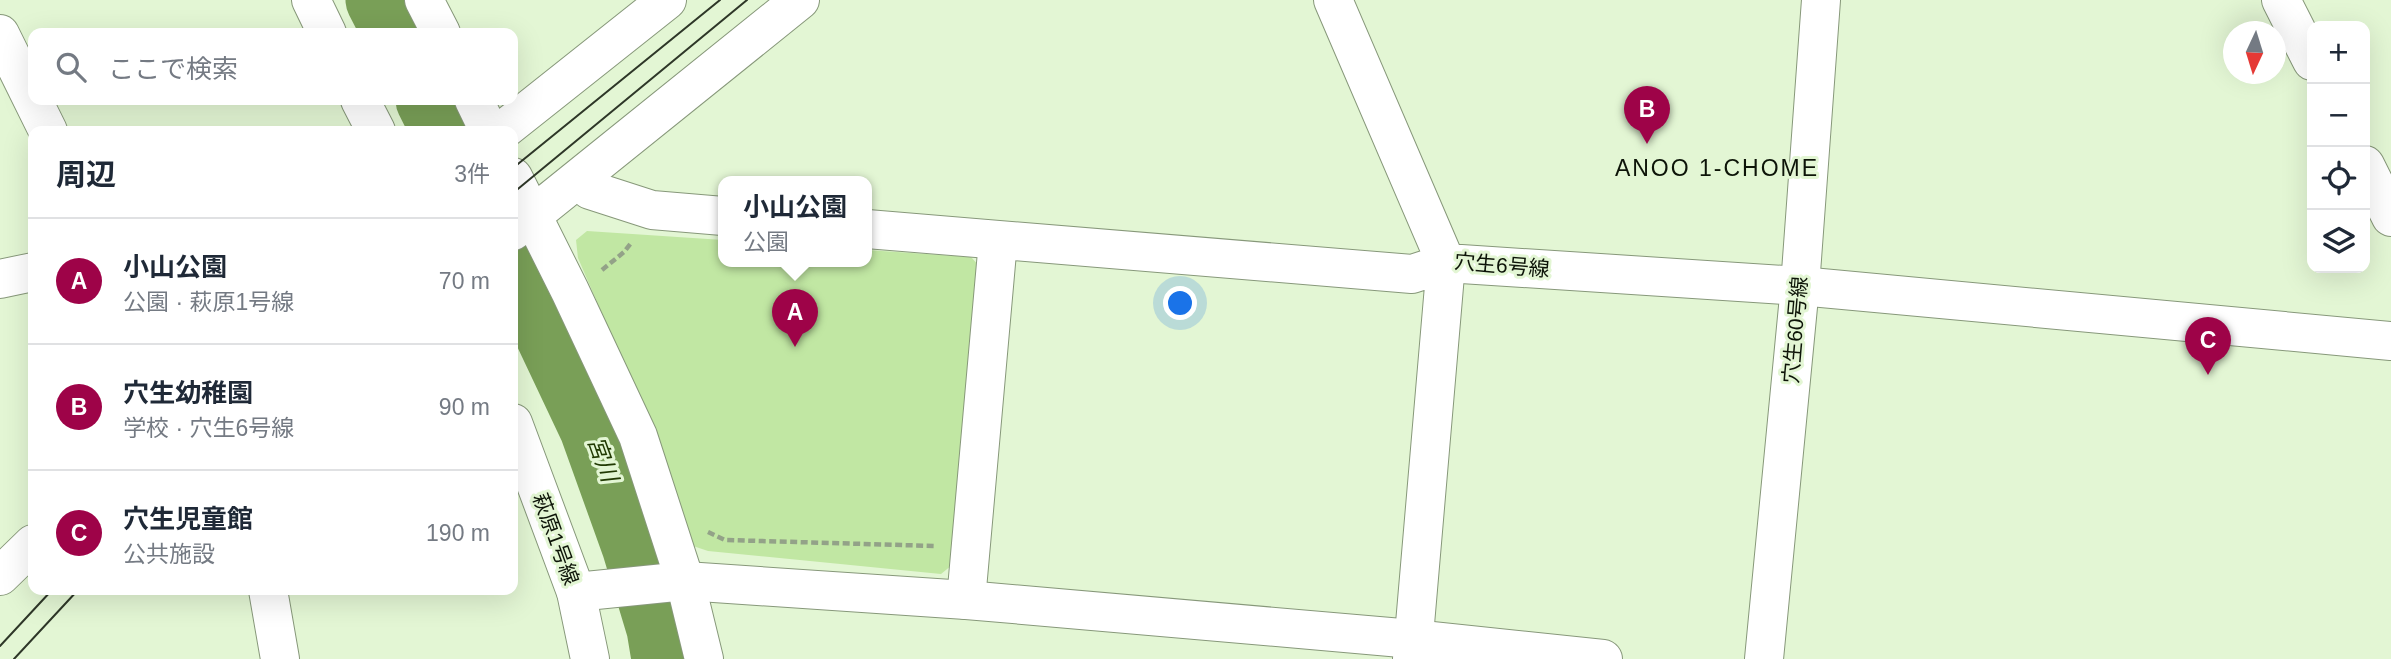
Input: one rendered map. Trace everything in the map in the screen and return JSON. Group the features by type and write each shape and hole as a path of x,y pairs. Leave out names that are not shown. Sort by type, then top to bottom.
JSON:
{"street":[{"path":"311,0 325,28"},
{"path":"424,0 438,28"},
{"path":"508,126 667,0"},
{"path":"523,223 800,0"},
{"name":"穴生6号線","path":"1333,0 1446,263 1800,286 2391,341"},
{"name":"穴生60号線","path":"1764,659 1800,286 1821,0"},
{"path":"2281,0 2307,51"},
{"path":"0,34 28,91"},
{"path":"35,105 46,126"},
{"path":"363,105 373,126"},
{"path":"476,105 487,126"},
{"path":"2370,175 2391,217"},
{"path":"581,178 590,190 652,210 718,216"},
{"path":"518,200 523,223 570,291 638,436 685,581 704,659"},
{"path":"872,229 1412,274 1446,263 1413,649"},
{"path":"966,600 998,241"},
{"path":"0,279 28,273"},
{"name":"萩原1号線","path":"518,436 576,592 590,659"},
{"path":"0,576 28,549"},
{"path":"576,592 685,581 966,600 1413,649 1603,659"},
{"path":"269,595 280,659"}],"path":[{"path":"570,291 593,277 624,252 652,210"},
{"path":"700,528 724,540 971,547"}],"green space":[{"path":"587,231 718,240 718,267 872,267 872,250 971,257 981,268 957,561 941,574 708,551 693,546 650,425 578,258 576,240"}],"waterway":[{"name":"宮川","path":"378,0 392,28"},
{"name":"宮川","path":"430,105 441,126"},
{"name":"宮川","path":"518,272 592,429 634,546 659,629 664,659"}],"tram line":[{"path":"518,164 720,0"},
{"path":"518,189 747,0"},
{"path":"0,646 47,595"},
{"path":"14,659 73,595"}],"place":[{"name":"穴生幼稚園","path":"1647,144"},
{"name":"小山公園","path":"795,347"},
{"name":"穴生児童館","path":"2208,375"}],"district":[{"name":"ANOO 1-CHOME","path":"1717,168"}]}
